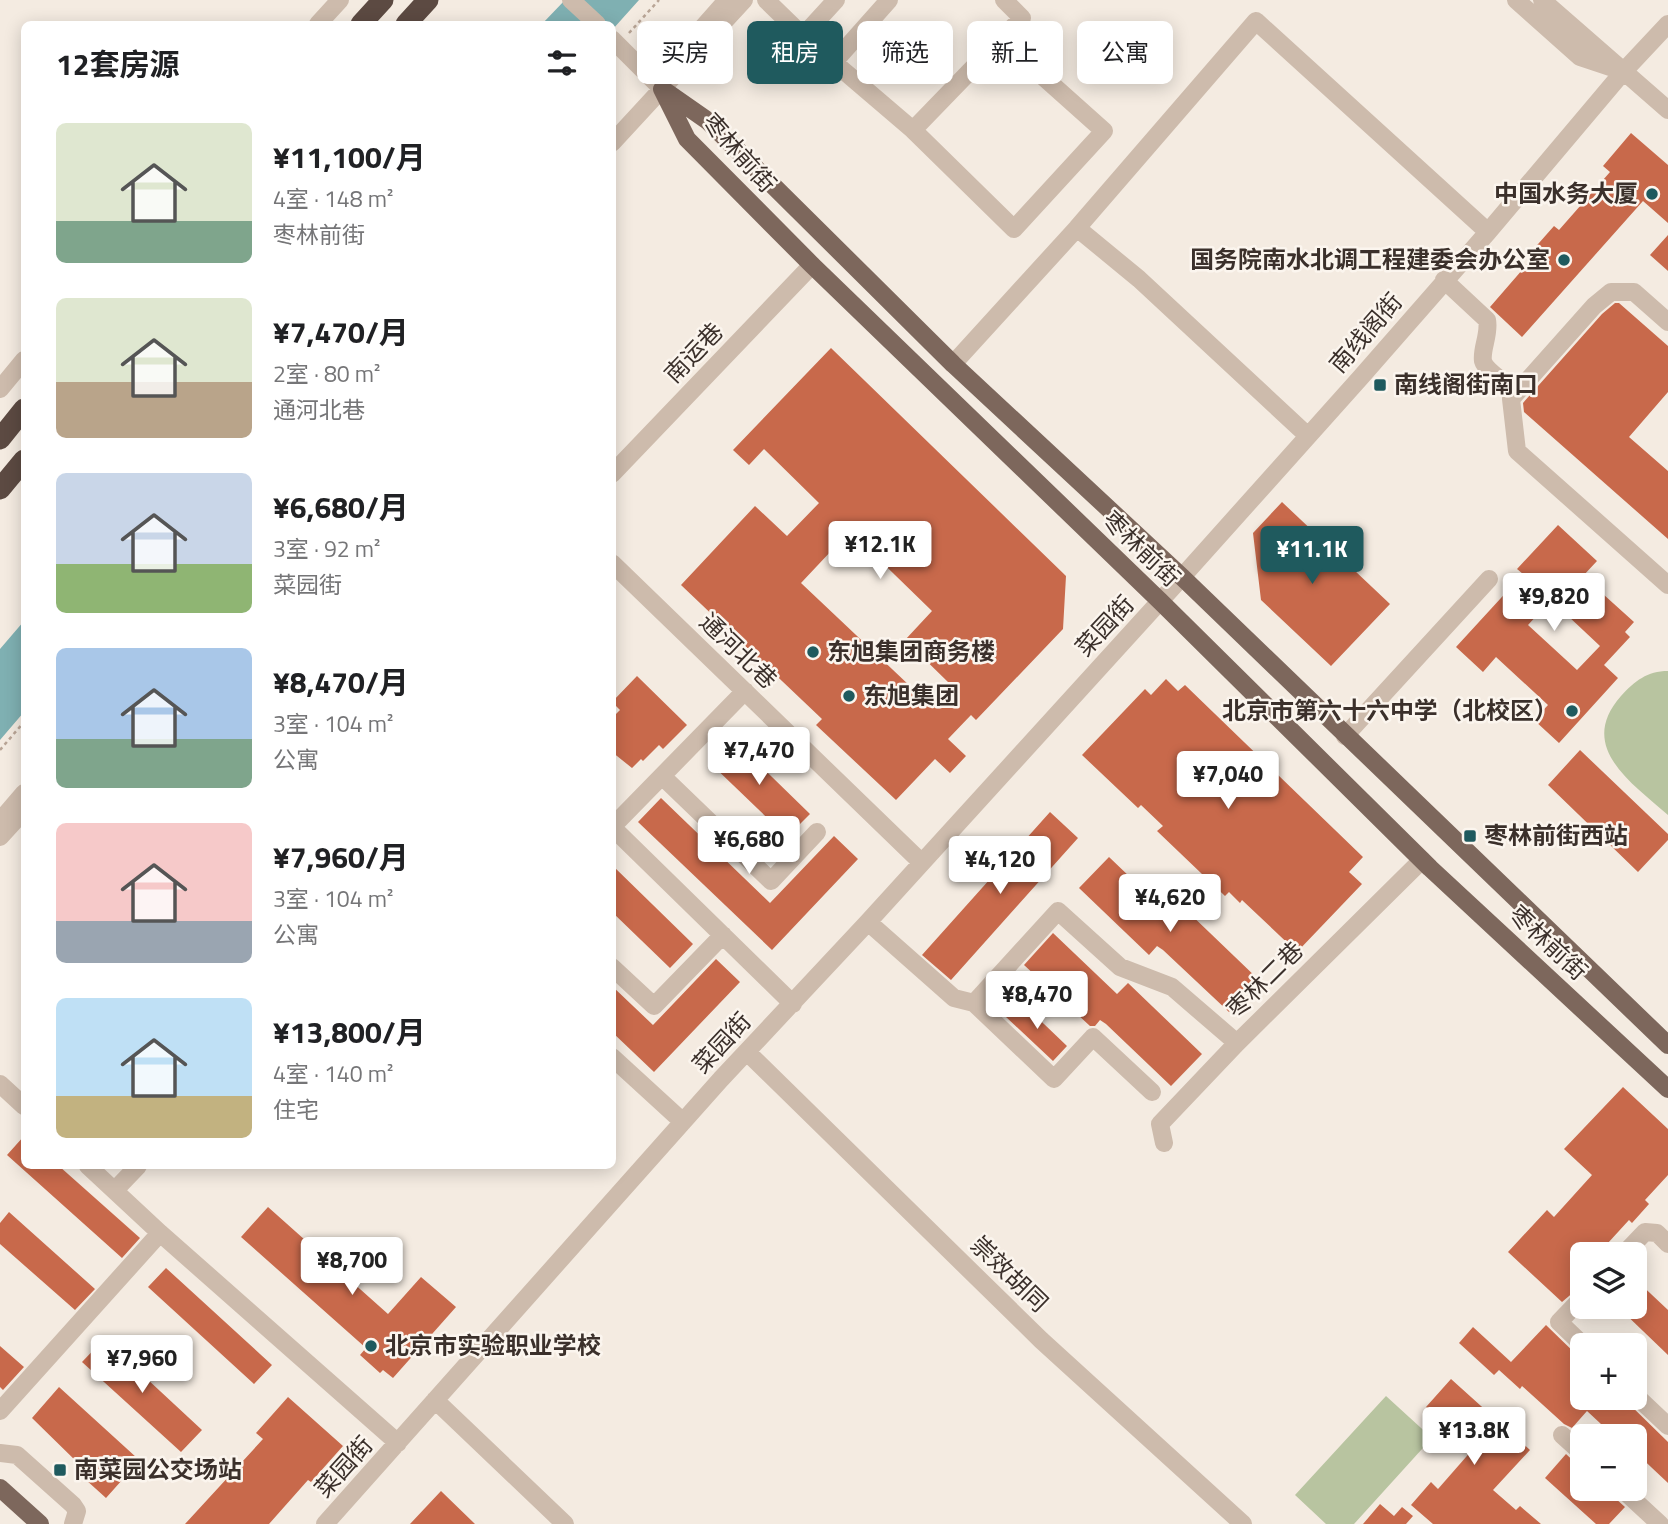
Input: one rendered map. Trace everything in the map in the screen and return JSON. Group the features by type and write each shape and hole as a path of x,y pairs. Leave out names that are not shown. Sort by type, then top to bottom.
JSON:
{"highway":[{"path":"364,21 383,0"},
{"path":"409,21 428,0"},
{"path":"0,439 21,414"},
{"path":"0,489 21,464"}],"main road":[{"name":"枣林前街","path":"658,85 687,139 812,265 1160,601 1422,860 1668,1089"},
{"name":"枣林前街","path":"658,85 708,121 953,364 1182,577 1668,1045"},
{"path":"0,1488 40,1524"}],"street":[{"path":"321,21 340,0"},
{"path":"571,0 594,21"},
{"path":"616,138 727,0"},
{"path":"616,123 744,0"},
{"path":"766,0 788,21"},
{"path":"817,21 836,0"},
{"path":"843,52 889,0"},
{"path":"1004,0 1022,18 1019,21"},
{"path":"1516,0 1580,57 1623,72"},
{"path":"1542,0 1668,110"},
{"path":"953,364 1077,228 1256,21 1488,232"},
{"name":"南线阁街","path":"1182,577 1488,232 1623,72 1668,24"},
{"path":"620,45 658,85"},
{"path":"843,71 913,130 1014,229 1104,131 1051,84"},
{"path":"913,130 967,74"},
{"path":"1077,228 1139,279 1308,436"},
{"name":"南运巷","path":"616,470 812,265"},
{"path":"1444,280 1487,320 1489,330 1483,360 1488,369 1517,392"},
{"path":"1668,322 1634,292 1611,292 1594,306 1511,399 1517,451 1668,585"},
{"path":"0,389 21,364"},
{"name":"通河北巷","path":"616,567 921,862"},
{"name":"菜园街","path":"325,1524 683,1122 1182,577"},
{"path":"1345,736 1489,579"},
{"path":"616,823 745,691"},
{"path":"662,776 771,881 817,832"},
{"path":"0,821 21,796"},
{"path":"0,837 21,813"},
{"path":"616,831 793,1004"},
{"name":"枣林二巷","path":"1164,1143 1160,1124 1237,1043 1422,860"},
{"path":"974,1003 1058,911 1120,967 1172,987 1237,1043"},
{"path":"868,922 954,998 974,1003 1054,1079 1093,1037 1152,1092"},
{"path":"616,971 654,1006 723,935"},
{"name":"崇效胡同","path":"747,1052 1041,1339 1243,1524"},
{"path":"616,1061 683,1122"},
{"path":"0,1084 21,1103"},
{"path":"91,1169 398,1443"},
{"path":"115,1191 135,1169"},
{"path":"1635,1242 1645,1232 1657,1233 1668,1244"},
{"path":"0,1411 160,1233"},
{"path":"1570,1311 1559,1322 1570,1333"},
{"path":"435,1400 565,1524"},
{"path":"1647,1406 1668,1426"},
{"path":"1562,1435 1570,1442"},
{"path":"0,1453 17,1455 73,1505 77,1511 73,1524"},
{"path":"1635,1501 1660,1524"}],"path":[{"path":"620,45 659,0"},
{"path":"0,750 21,726"}],"green space":[{"path":"1668,671 1668,815 1625,777 1614,763 1604,732 1609,714 1621,696 1636,681 1648,675"},
{"path":"1386,1396 1432,1438 1354,1524 1326,1524 1295,1495"}],"water":[{"path":"565,0 639,0 616,26 616,21 545,21"},
{"path":"21,624 21,716 0,740 0,649"}],"building":[{"path":"1631,133 1668,165 1668,223 1643,201 1522,337 1490,307 1535,255 1531,252 1554,226 1559,230 1610,172 1603,166"},
{"path":"1668,235 1668,271 1650,255"},
{"path":"1615,303 1619,303 1668,346 1668,392 1629,437 1668,471 1668,539 1524,412 1523,403 1602,314"},
{"path":"831,348 1066,576 1063,629 976,720 971,715 948,739 966,756 950,773 935,759 896,800 816,725 822,719 681,585 755,506 787,536 819,503 764,449 749,465 733,450","holes":["858,539 932,611 905,640 949,683 929,704 801,583 833,549 841,557"]},
{"path":"1282,502 1390,604 1331,666 1261,600 1253,533"},
{"path":"1558,525 1597,561 1583,576 1634,622 1625,632 1630,637 1604,665 1618,678 1559,743 1534,720 1548,705 1496,657 1483,672 1456,647 1523,574 1517,569","holes":["1551,600 1600,646 1577,670 1528,625"]},
{"path":"637,676 687,725 663,749 659,745 632,768 616,755 616,714 620,710 616,706 616,698"},
{"path":"1166,679 1178,691 1185,685 1363,857 1349,872 1362,884 1297,952 1242,900 1240,903 1229,892 1225,896 1157,831 1163,826 1141,805 1138,808 1082,755 1145,689 1151,695"},
{"path":"731,737 810,814 787,837 708,761"},
{"path":"1580,750 1668,834 1668,840 1638,872 1548,785"},
{"path":"661,798 770,903 834,836 858,859 772,950 638,822"},
{"path":"1050,812 1078,838 951,980 922,955"},
{"path":"1109,857 1175,920 1185,909 1259,980 1229,1012 1163,950 1157,946 1149,955 1079,888"},
{"path":"616,869 693,944 670,968 616,916"},
{"path":"1053,933 1117,994 1128,983 1202,1054 1171,1086 1106,1024 1100,1020 1095,1026 1090,1026 1024,965"},
{"path":"716,959 740,982 654,1072 616,1036 616,990 653,1025"},
{"path":"1021,1002 1067,1046 1053,1061 1006,1017"},
{"path":"1623,1087 1668,1129 1668,1175 1645,1200 1649,1204 1632,1223 1629,1220 1609,1242 1570,1242 1570,1295 1562,1302 1508,1252 1547,1210 1554,1217 1592,1175 1564,1149"},
{"path":"21,1139 21,1168 7,1155"},
{"path":"23,1169 62,1169 140,1238 122,1258"},
{"path":"268,1207 388,1314 421,1277 456,1307 393,1378 383,1370 380,1373 360,1355 366,1348 241,1237"},
{"path":"9,1212 95,1289 75,1310 0,1244 0,1223"},
{"path":"166,1268 272,1365 254,1384 148,1287"},
{"path":"1647,1290 1668,1310 1668,1355 1630,1319 1647,1319"},
{"path":"1546,1325 1570,1348 1570,1410 1635,1410 1668,1442 1668,1483 1647,1463 1647,1424 1601,1424 1587,1411 1576,1424 1570,1424 1570,1427 1499,1370 1494,1375 1459,1343 1473,1327 1511,1362"},
{"path":"104,1339 202,1430 181,1452 82,1362"},
{"path":"0,1346 24,1367 3,1390 0,1387"},
{"path":"1451,1379 1530,1450 1493,1490 1516,1510 1520,1506 1541,1524 1433,1524 1411,1505 1431,1482 1438,1489 1473,1449 1426,1407"},
{"path":"59,1387 148,1468 139,1478 131,1470 106,1498 75,1470 80,1465 32,1418"},
{"path":"288,1397 343,1446 269,1524 185,1524 263,1439 256,1433"},
{"path":"1566,1454 1570,1458 1570,1501 1545,1478"},
{"path":"441,1491 475,1524 410,1524"},
{"path":"1570,1501 1618,1501 1625,1507 1609,1524 1596,1524"},
{"path":"1380,1504 1394,1516 1402,1507 1413,1516 1406,1524 1363,1524"}],"place":[{"name":"中国水务大厦","path":"1652,194"},
{"name":"国务院南水北调工程建委会办公室","path":"1564,260"},
{"name":"南线阁街南口","path":"1380,385"},
{"name":"东旭集团商务楼","path":"813,652"},
{"name":"东旭集团","path":"849,696"},
{"name":"北京市第六十六中学（北校区）","path":"1572,711"},
{"name":"枣林前街西站","path":"1470,836"},
{"name":"北京市实验职业学校","path":"371,1346"},
{"name":"南菜园公交场站","path":"60,1470"}]}
